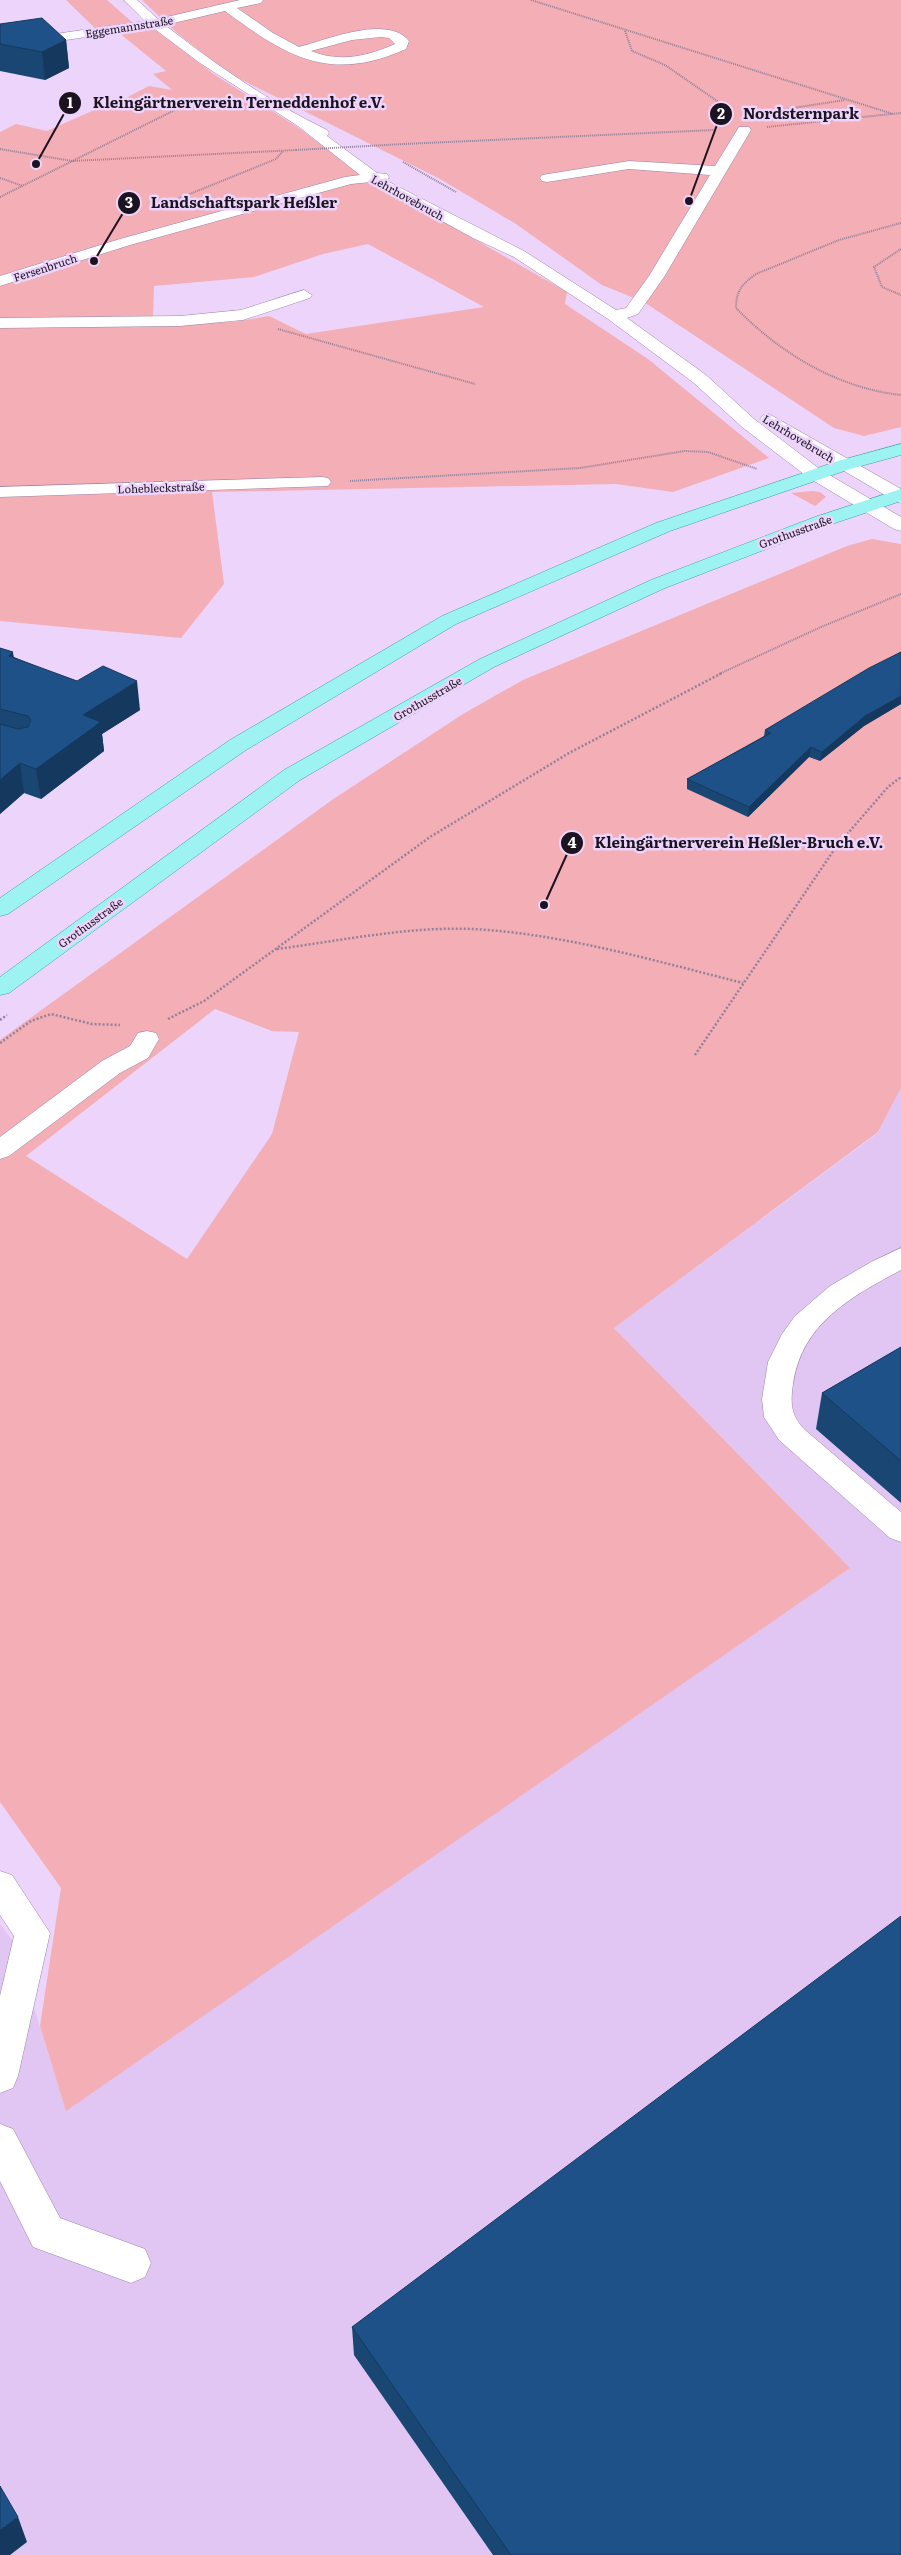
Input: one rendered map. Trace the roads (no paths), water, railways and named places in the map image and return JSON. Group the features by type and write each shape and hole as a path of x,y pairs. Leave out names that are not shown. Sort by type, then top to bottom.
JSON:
{"main road":[{"path":"0,909 238,745 449,620 663,527 815,474 901,448"},
{"name":"Grothusstraße","path":"0,988 292,775 487,663 658,584 759,544 900,496"}],"street":[{"name":"Lehrhovebruch","path":"130,0 155,23 222,73 305,126 377,180 478,236 519,254 614,316 700,379 844,465 900,496"},
{"name":"Eggemannstraße","path":"0,46 155,23 229,8 257,0"},
{"path":"229,8 268,36 296,51 317,60 352,62 393,51 401,46 402,42 391,34 368,33 296,51"},
{"path":"614,316 632,310 656,277 719,171 742,123"},
{"name":"Lehrhovebruch","path":"305,126 397,175 502,238 519,254"},
{"path":"546,178 629,165 719,171"},
{"name":"Fersenbruch","path":"0,281 125,242 397,175"},
{"path":"0,323 180,321 243,315 304,295"},
{"name":"Lehrhovebruch","path":"700,379 748,422 815,474 901,525"},
{"name":"Lohebleckstraße","path":"0,492 322,482"},
{"path":"0,1150 111,1066 139,1052 150,1033"},
{"path":"901,1258 825,1303 803,1324 790,1345 779,1370 777,1397 778,1419 797,1440 901,1530"},
{"path":"0,1886 32,1933 0,2076"},
{"path":"0,2142 47,2233 131,2263"}],"place":[{"name":"Kleingärtnerverein Terneddenhof e.V.","path":"36,164"},
{"name":"Nordsternpark","path":"689,201"},
{"name":"Landschaftspark Heßler","path":"94,261"},
{"name":"Kleingärtnerverein Heßler-Bruch e.V.","path":"544,905"}]}
